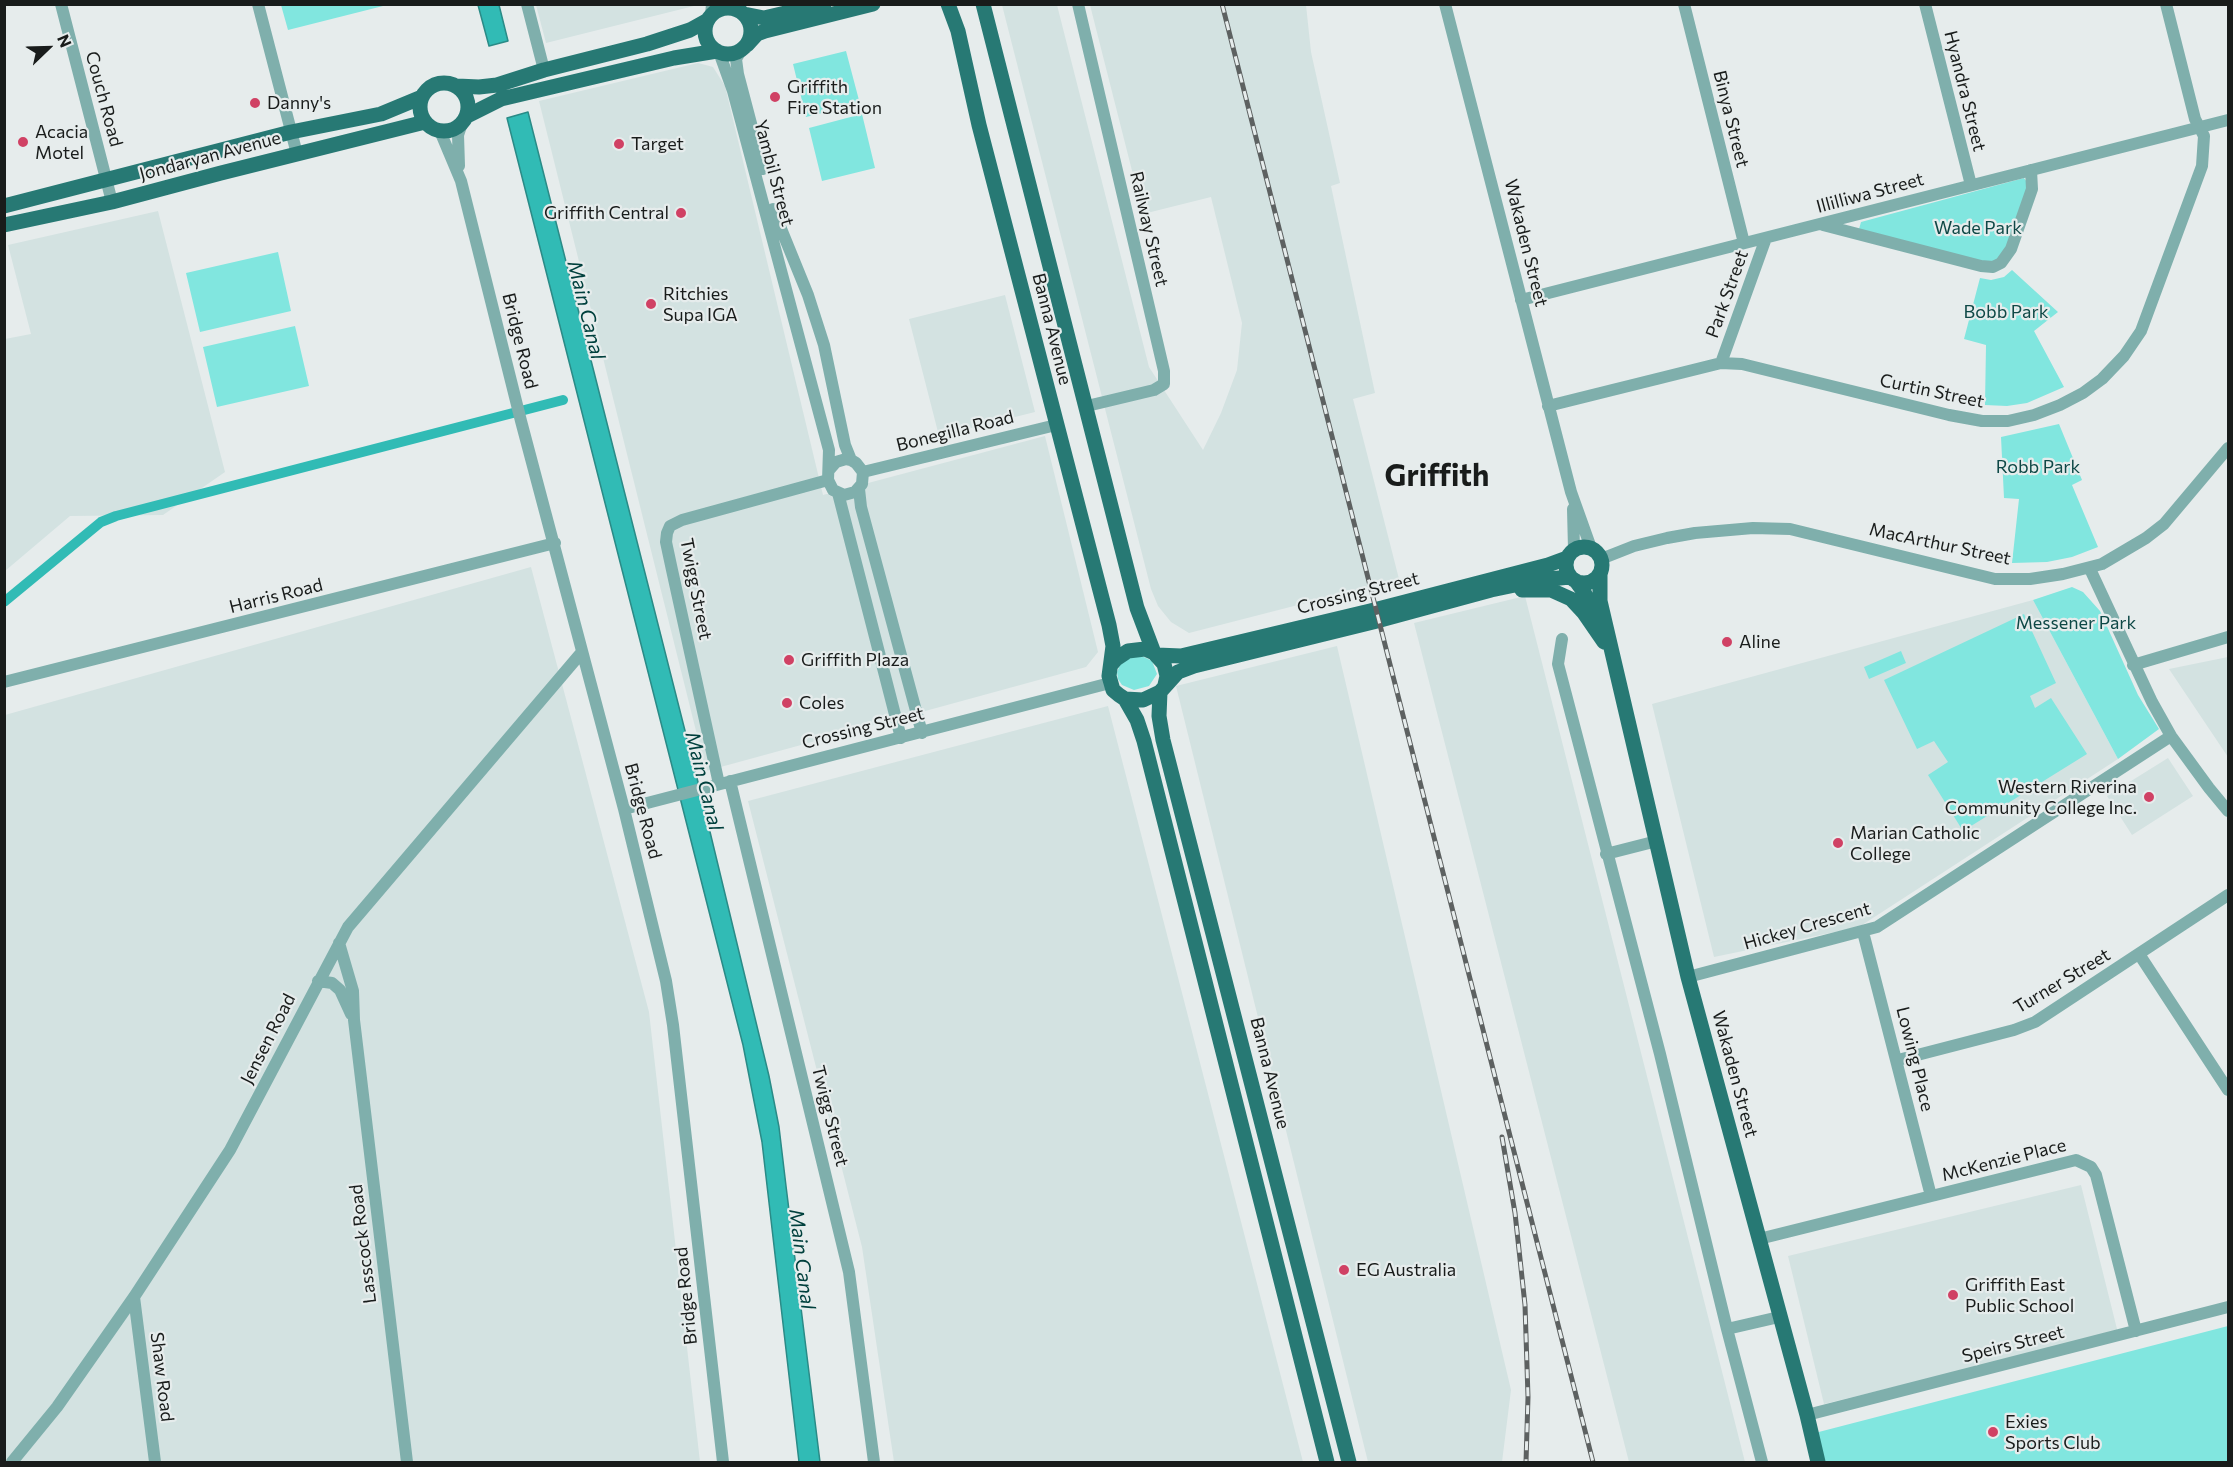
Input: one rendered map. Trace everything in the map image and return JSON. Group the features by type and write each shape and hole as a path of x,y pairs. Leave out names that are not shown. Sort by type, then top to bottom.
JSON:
{"main road":[{"path":"824,4 764,18 725,8 710,13 690,30 647,44 544,69 522,77 499,92 456,128 440,131 425,122 420,110 422,97 433,85 441,82 499,92 526,93 675,58 718,51 729,54 744,48 757,34 765,31 873,4"},
{"name":"Banna Avenue","path":"948,4 958,31 979,124 1109,626 1113,646 1111,665"},
{"name":"Banna Avenue","path":"983,4 1137,608 1156,654"},
{"path":"740,10 750,22 752,32 744,48"},
{"path":"710,13 705,30 707,39 718,51"},
{"path":"457,86 468,102 465,120"},
{"name":"Jondaryan Avenue","path":"4,206 291,132 381,114 422,97"},
{"name":"Jondaryan Avenue","path":"4,225 112,202 425,122"},
{"path":"1584,546 1598,560 1592,581 1581,582 1573,579 1566,567 1571,553 1584,546"},
{"name":"Crossing Street","path":"1156,654 1173,657 1370,611 1548,565 1571,553"},
{"name":"Wakaden Street","path":"1598,560 1600,601 1688,976 1818,1462"},
{"name":"Crossing Street","path":"1162,689 1178,672 1194,666 1491,590 1539,580 1573,579"},
{"name":"Wakaden Street","path":"1573,579 1592,608 1616,673"},
{"name":"Crossing Street","path":"1491,590 1551,590 1565,596 1584,613 1604,642"},
{"path":"1125,699 1143,700 1162,689 1166,670 1156,654 1144,650 1128,651 1116,658 1111,665 1110,683 1113,690 1125,699 1137,720 1144,741 1328,1462"},
{"name":"Banna Avenue","path":"1162,689 1159,716 1163,740 1349,1462"}],"street":[{"name":"Couch Road","path":"61,4 112,202"},
{"path":"258,4 297,154"},
{"path":"527,4 544,69"},
{"name":"Railway Street","path":"1078,4 1164,371 1164,384 1154,390 1087,406"},
{"name":"Wakaden Street","path":"1444,4 1571,492 1598,560"},
{"name":"Binya Street","path":"1683,4 1744,243"},
{"name":"Hyandra Street","path":"1925,4 1971,185"},
{"name":"Curtin Street","path":"1548,406 1721,363 1742,364 1948,415 1982,421 2008,421 2034,415 2083,393 2102,379 2124,356 2141,331 2202,166 2204,136 2199,128 2166,4"},
{"name":"Yambil Street","path":"744,48 736,59 738,74 776,219 808,295 824,345 845,445 851,460"},
{"name":"Yambil Street","path":"718,51 733,91 829,450 828,475"},
{"name":"Bridge Road","path":"461,181 458,135 465,120"},
{"name":"Illilliwa Street","path":"1521,300 2229,120"},
{"name":"Bridge Road","path":"440,131 461,181 521,421 658,941 673,1024 723,1462"},
{"path":"1822,224 1981,266 1993,267 2001,263 2011,249 2032,189 2031,170"},
{"name":"Yambil Street","path":"785,238 799,288 799,298 791,304"},
{"name":"Park Street","path":"1721,363 1766,238"},
{"name":"Bonegilla Road","path":"863,472 1056,425"},
{"name":"MacArthur Street","path":"1598,560 1634,546 1667,538 1753,528 1790,529 1995,579 2030,579 2090,569 2127,550 2164,524 2229,448"},
{"path":"851,460 863,472 862,484 859,489 849,494 838,493 833,490 828,475 836,462 851,460"},
{"name":"Twigg Street","path":"828,475 682,520 670,526 666,542 849,1272 874,1462"},
{"path":"859,489 861,507 922,733"},
{"name":"Wakaden Street","path":"1571,492 1571,553"},
{"path":"838,493 901,738"},
{"name":"Harris Road","path":"4,682 555,543"},
{"path":"2090,569 2133,665 2171,736 2227,807"},
{"path":"2133,665 2229,637"},
{"path":"1562,639 1558,664 1660,1054 1762,1462"},
{"name":"Jensen Road","path":"12,1462 57,1407 134,1297 230,1150 348,927 582,652"},
{"name":"Crossing Street","path":"624,809 1110,683"},
{"name":"Hickey Crescent","path":"1688,976 1877,927 2171,736"},
{"path":"1606,854 1657,841"},
{"name":"Turner Street","path":"1898,1060 2025,1026 2229,895"},
{"name":"Lowing Place","path":"1863,932 1898,1060 1931,1196"},
{"name":"Lasscock Road","path":"339,943 353,991 354,1020 407,1462"},
{"path":"2139,954 2229,1090"},
{"name":"Lasscock Road","path":"318,981 332,983 340,990 354,1020"},
{"name":"McKenzie Place","path":"1759,1239 2076,1160 2085,1162 2096,1175 2136,1331"},
{"name":"Shaw Road","path":"134,1297 155,1462"},
{"name":"Speirs Street","path":"1807,1415 2229,1307"},
{"path":"1727,1329 1779,1317"}],"shaded area":[{"path":"536,4 698,5 546,43"},
{"path":"478,5 499,5 508,41 489,46"},
{"path":"1002,5 1057,5 1149,367 1203,450 1221,413 1237,370 1242,323 1211,197 1143,214 1090,5 1306,5 1311,52 1340,183 1331,186 1375,393 1353,399 1399,579 1189,633 1171,622 1158,606 1151,589"},
{"path":"698,63 713,67 725,86 823,495 1045,436 1098,652 1086,667 706,771 539,101"},
{"path":"528,112 697,778 769,1076 779,1127 820,1462 799,1462 762,1142 743,1045 507,118"},
{"path":"158,211 225,472 163,515 70,516 5,571 5,339 31,334 8,245"},
{"path":"1005,295 1035,412 939,436 909,319"},
{"path":"531,567 649,1012 700,1462 5,1462 5,715"},
{"path":"1525,596 1745,1462 1629,1462 1414,623"},
{"name":"Marian Catholic College","path":"2033,600 2118,759 1859,927 1714,957 1652,704"},
{"path":"1337,646 1511,1390 1502,1462 1368,1462 1176,686"},
{"path":"2228,657 2228,757 2169,669"},
{"path":"1108,706 1303,1462 894,1462 862,1247 748,801"},
{"name":"Western Riverina Community College Inc.","path":"2168,758 2193,796 2132,835 2107,796"},
{"name":"Griffith East Public School","path":"2081,1185 2118,1333 1824,1404 1788,1256"}],"green space":[{"path":"281,4 387,5 288,30"},
{"path":"846,51 860,104 806,117 793,64"},
{"path":"862,114 875,168 822,181 809,128"},
{"name":"Wade Park","path":"2024,178 2029,185 2002,258 1981,266 1859,229 1861,222"},
{"path":"278,252 291,311 200,332 186,273"},
{"name":"Bobb Park","path":"2012,270 2058,312 2034,331 2064,387 2027,403 2007,406 1985,405 1986,345 1964,339 1980,278 1991,280 2004,277"},
{"path":"295,326 309,386 217,407 203,347"},
{"name":"Robb Park","path":"2059,424 2082,480 2072,485 2098,547 2072,557 2047,562 2012,563 2019,499 2004,498 2001,437"},
{"name":"Messener Park","path":"2072,587 2083,592 2100,611 2138,695 2159,729 2118,759 2033,600"},
{"path":"2024,614 2056,683 2030,696 2035,708 2051,698 2087,754 1963,831 1928,775 1948,762 1934,741 1917,749 1884,680"},
{"path":"1901,651 1906,663 1869,679 1864,667"},
{"path":"1130,657 1144,657 1152,661 1157,674 1149,686 1134,690 1122,685 1118,679 1117,672 1120,665"},
{"path":"2228,1326 2228,1462 1818,1462 1811,1434"}],"waterway":[{"path":"4,602 101,522 116,516 563,400"}],"railway":[{"path":"1222,4 1593,1462"},
{"path":"1502,1137 1515,1213 1525,1305 1528,1397 1526,1462"}],"place":[{"name":"Griffith Fire Station","path":"775,97"},
{"name":"Danny's","path":"255,103"},
{"name":"Acacia Motel","path":"23,142"},
{"name":"Target","path":"619,144"},
{"name":"Griffith Central","path":"681,213"},
{"name":"Ritchies Supa IGA","path":"651,304"},
{"name":"Aline","path":"1727,642"},
{"name":"Griffith Plaza","path":"789,660"},
{"name":"Coles","path":"787,703"},
{"name":"Western Riverina Community College Inc.","path":"2149,797"},
{"name":"Marian Catholic College","path":"1838,843"},
{"name":"EG Australia","path":"1344,1270"},
{"name":"Griffith East Public School","path":"1953,1295"},
{"name":"Exies Sports Club","path":"1993,1432"}],"district":[{"name":"Griffith","path":"1437,476"}],"water label":[{"name":"Main Canal","path":"586,310"},
{"name":"Main Canal","path":"704,781"},
{"name":"Main Canal","path":"802,1259"}]}
